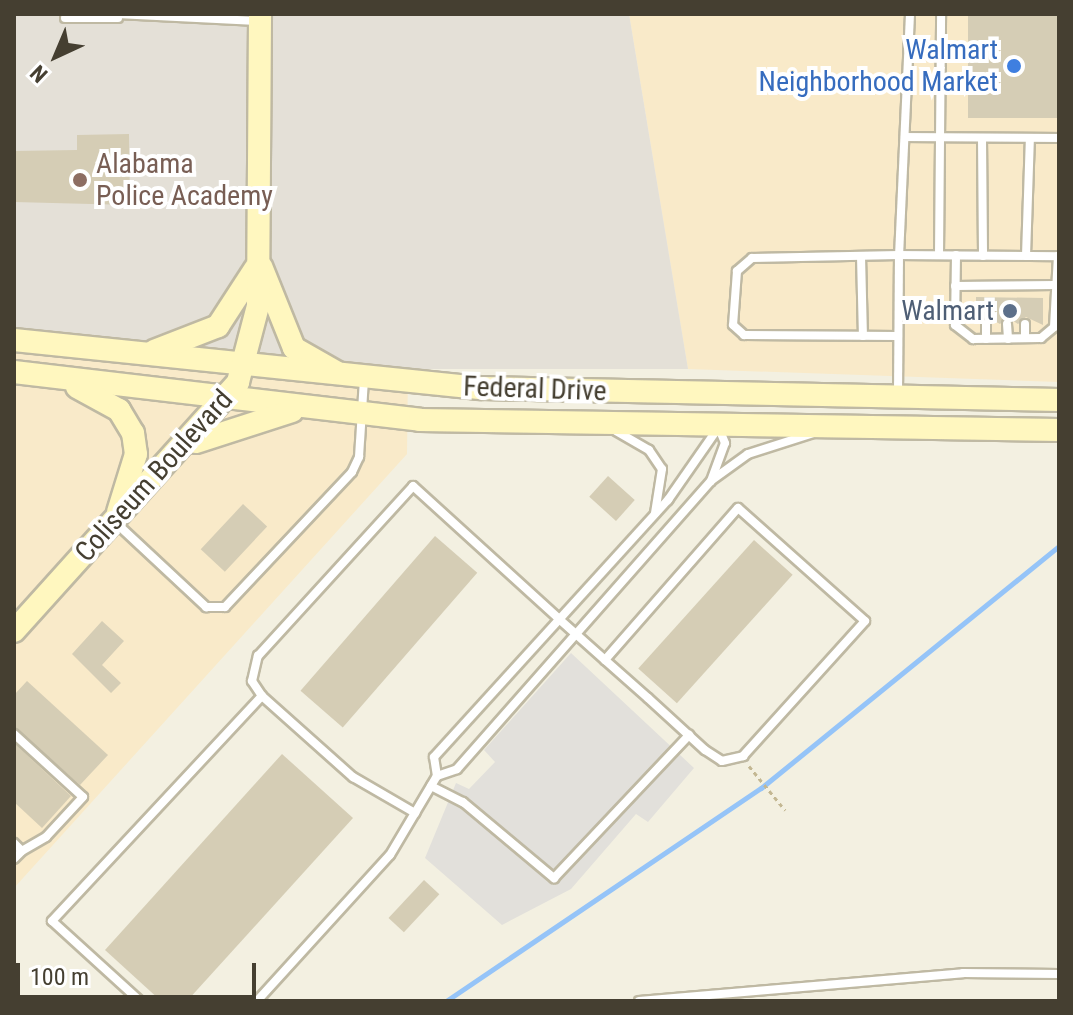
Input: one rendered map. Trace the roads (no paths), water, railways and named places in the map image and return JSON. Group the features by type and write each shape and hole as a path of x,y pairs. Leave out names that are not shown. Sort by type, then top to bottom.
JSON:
{"main road":[{"name":"Coliseum Boulevard","path":"14,631 231,397 244,368 258,306 260,18"},
{"path":"137,355 189,342 218,326 245,294 259,261"},
{"path":"259,261 294,348 358,379"},
{"name":"Federal Drive","path":"14,340 358,379 720,394 1059,400"},
{"path":"20,372 97,393 119,410 136,454 115,522"},
{"name":"Federal Drive","path":"20,372 364,415 600,426 1059,430"},
{"path":"719,427 720,394"},
{"path":"183,448 229,426 305,408"}],"lane":[{"path":"898,397 899,255 910,14"},
{"path":"939,255 941,14"},
{"path":"65,18 260,18"},
{"path":"906,137 1059,138"},
{"path":"982,138 983,256"},
{"path":"1026,256 1030,138"},
{"path":"898,336 744,335 733,325 737,271 752,258 899,255 956,255 983,256 1059,256 1054,327 1041,338 973,339 955,325 956,255"},
{"path":"861,256 863,336"},
{"path":"1006,297 1008,285"},
{"path":"1025,285 1025,297"},
{"path":"955,286 1055,285"},
{"path":"985,286 985,297"},
{"path":"986,324 986,339"},
{"path":"1007,324 1008,339"},
{"path":"1025,324 1025,338"},
{"path":"115,522 206,607 225,607 352,472 364,415 358,379"},
{"path":"600,426 630,436 662,469 654,515"},
{"path":"711,481 725,443 719,427"},
{"path":"437,776 434,757 654,515 719,427"},
{"path":"257,1001 390,855 437,776 457,769 711,481 748,454 826,428"},
{"path":"415,813 356,780 262,696 252,681 258,656 413,486 559,619 689,735 722,761 737,761 865,621 738,508 605,660"},
{"path":"140,1001 52,921 262,696"},
{"path":"14,734 83,797 46,837 14,859"},
{"path":"431,786 463,802 554,878 689,735"},
{"path":"14,843 22,851"},
{"path":"639,1001 963,973 1059,974"}],"waterway":[{"path":"446,1001 761,788 1059,546"}],"place":[{"name":"Walmart Neighborhood Market","path":"1014,66"},
{"name":"Alabama Police Academy","path":"80,180"},
{"name":"Walmart","path":"1010,311"}]}
